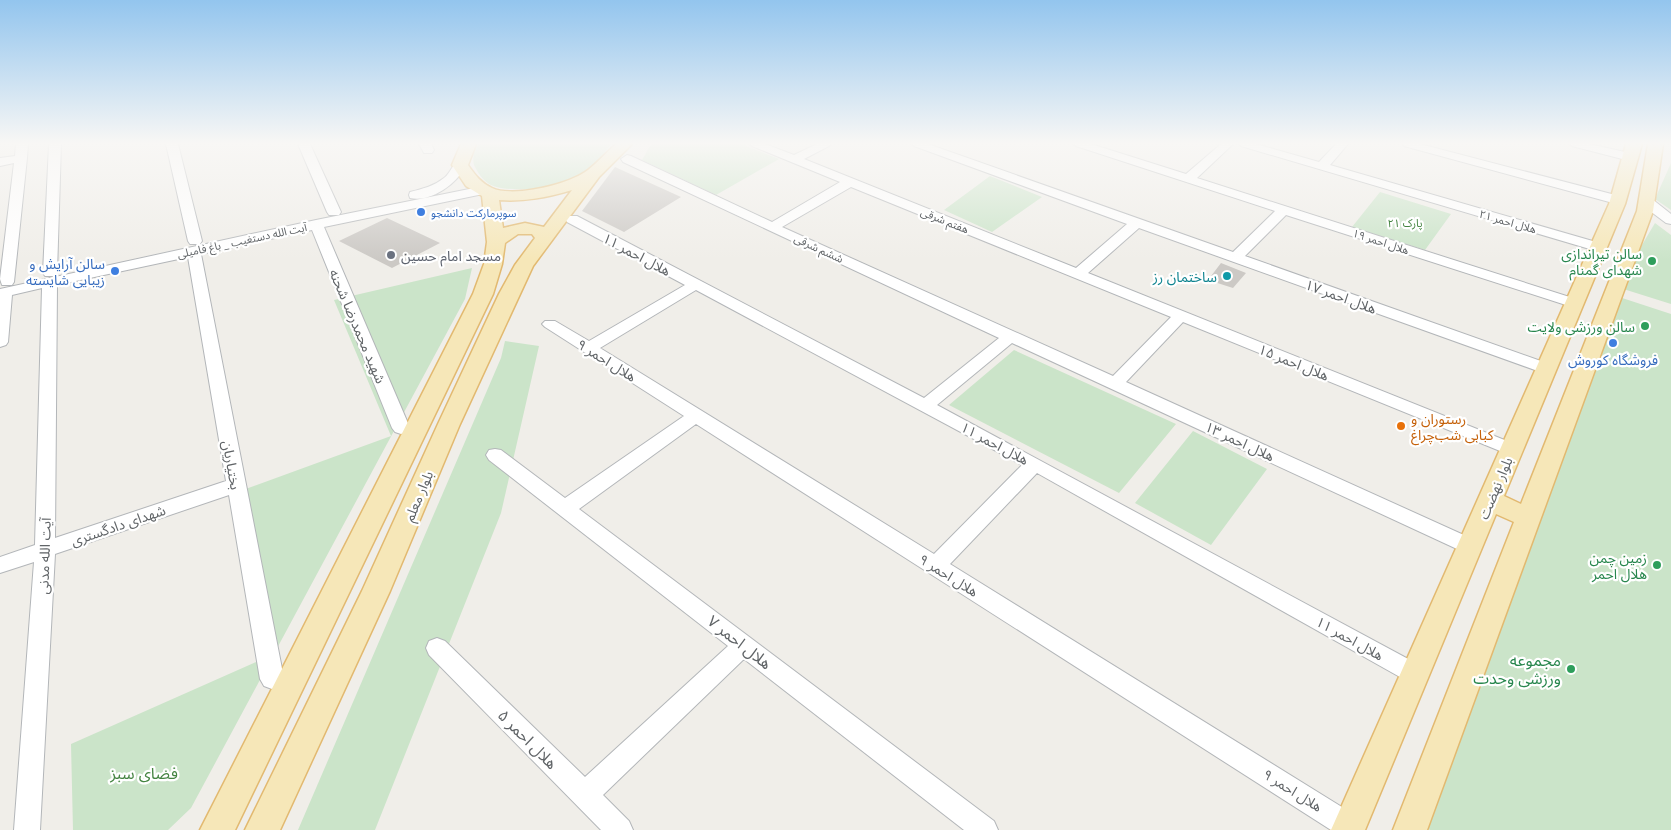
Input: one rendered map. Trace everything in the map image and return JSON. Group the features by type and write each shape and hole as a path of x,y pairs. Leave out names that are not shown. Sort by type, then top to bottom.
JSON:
{"main road":[{"path":"472,183 487,192 515,196 545,194 577,183"},
{"name":"بلوار معلم","path":"262,830 376,591 505,301 524,265 586,183"},
{"name":"بلوار نهضت","path":"1349,828 1598,248 1618,200 1623,183"},
{"path":"1410,830 1617,287 1647,202 1650,183"},
{"path":"205,830 223,816 483,294 493,264 496,242 487,192"},
{"path":"496,242 506,233 523,228 539,230 544,234 544,239"},
{"path":"1489,500 1528,518"}],"street":[{"path":"0,342 3,288 18,183"},
{"name":"آیت الله مدنی","path":"27,830 45,550 54,183"},
{"name":"بختیاریان","path":"180,183 194,246 272,679"},
{"path":"321,183 334,212"},
{"name":"آیت الله دستغیب _ باغ فامیلی","path":"3,288 419,194 446,183"},
{"name":"ششم شرقی","path":"687,183 772,227 1011,336"},
{"path":"772,227 849,183"},
{"name":"هفتم شرقی","path":"852,183 1078,274"},
{"name":"هلال احمر ۱۷","path":"1027,183 1546,369"},
{"name":"هلال احمر ۱۹","path":"1199,183 1574,303"},
{"name":"هلال احمر ۲۱","path":"1378,183 1598,248"},
{"path":"1553,183 1618,200"},
{"path":"436,188 448,187 454,191 446,199"},
{"name":"آیت الله دستغیب _ باغ فامیلی","path":"194,246 316,224 422,202 487,192"},
{"path":"1647,202 1671,220"},
{"path":"1235,258 1283,210"},
{"name":"هلال احمر ۱۱","path":"572,220 1035,464 1415,674"},
{"path":"1078,274 1137,222"},
{"name":"شهید محمدرضا شحنه","path":"316,224 401,428"},
{"name":"هلال احمر ۱۵","path":"1078,274 1511,450"},
{"path":"589,348 696,284"},
{"path":"1115,384 1181,316"},
{"name":"هلال احمر ۹","path":"550,324 1349,828"},
{"path":"925,406 1011,336"},
{"name":"هلال احمر ۱۳","path":"1011,336 1470,547"},
{"path":"566,508 696,416"},
{"name":"هلال احمر ۷","path":"495,455 985,830"},
{"path":"935,566 1035,464"},
{"name":"شهدای دادگستری","path":"0,565 236,485"},
{"path":"584,795 744,645"},
{"name":"هلال احمر ۵","path":"437,648 620,830"}],"green space":[{"path":"488,183 563,183 540,188 519,189 508,189"},
{"path":"690,183 737,183 716,195"},
{"path":"981,183 1007,183 1042,197 992,232 944,210"},
{"path":"1662,183 1671,183 1671,210 1655,199"},
{"name":"پارک ۲۱","path":"1380,192 1451,214 1425,250 1352,227"},
{"name":"سالن تیراندازی شهدای گمنام","path":"1655,223 1671,235 1671,304 1617,287"},
{"name":"فضای سبز","path":"472,268 465,299 191,808 168,830 73,830 71,744 265,658 229,495 391,436 334,300"},
{"name":"مجموعه ورزشی وحدت","path":"1613,295 1671,314 1671,830 1430,830 1414,820"},
{"path":"505,341 539,346 501,513 375,830 298,830 501,358"},
{"path":"1014,350 1176,424 1119,493 949,405"},
{"path":"1193,431 1267,469 1211,545 1135,503"}],"building":[{"path":"603,183 650,183 681,197 624,232 582,211"},
{"name":"مسجد امام حسین","path":"387,218 440,243 392,268 339,241"},
{"name":"ساختمان رز","path":"1221,263 1246,273 1233,288 1208,280"}],"place":[{"name":"سوپرمارکت دانشجو","path":"421,212"},
{"name":"مسجد امام حسین","path":"391,255"},
{"name":"سالن تیراندازی شهدای گمنام","path":"1652,261"},
{"name":"سالن آرایش و زیبایی شایسته","path":"115,271"},
{"name":"ساختمان رز","path":"1227,276"},
{"name":"سالن ورزشی ولایت","path":"1645,326"},
{"name":"فروشگاه کوروش","path":"1613,343"},
{"name":"رستوران و کبابی شب‌چراغ","path":"1401,426"},
{"name":"زمین چمن هلال احمر","path":"1657,565"},
{"name":"مجموعه ورزشی وحدت","path":"1571,669"}]}
